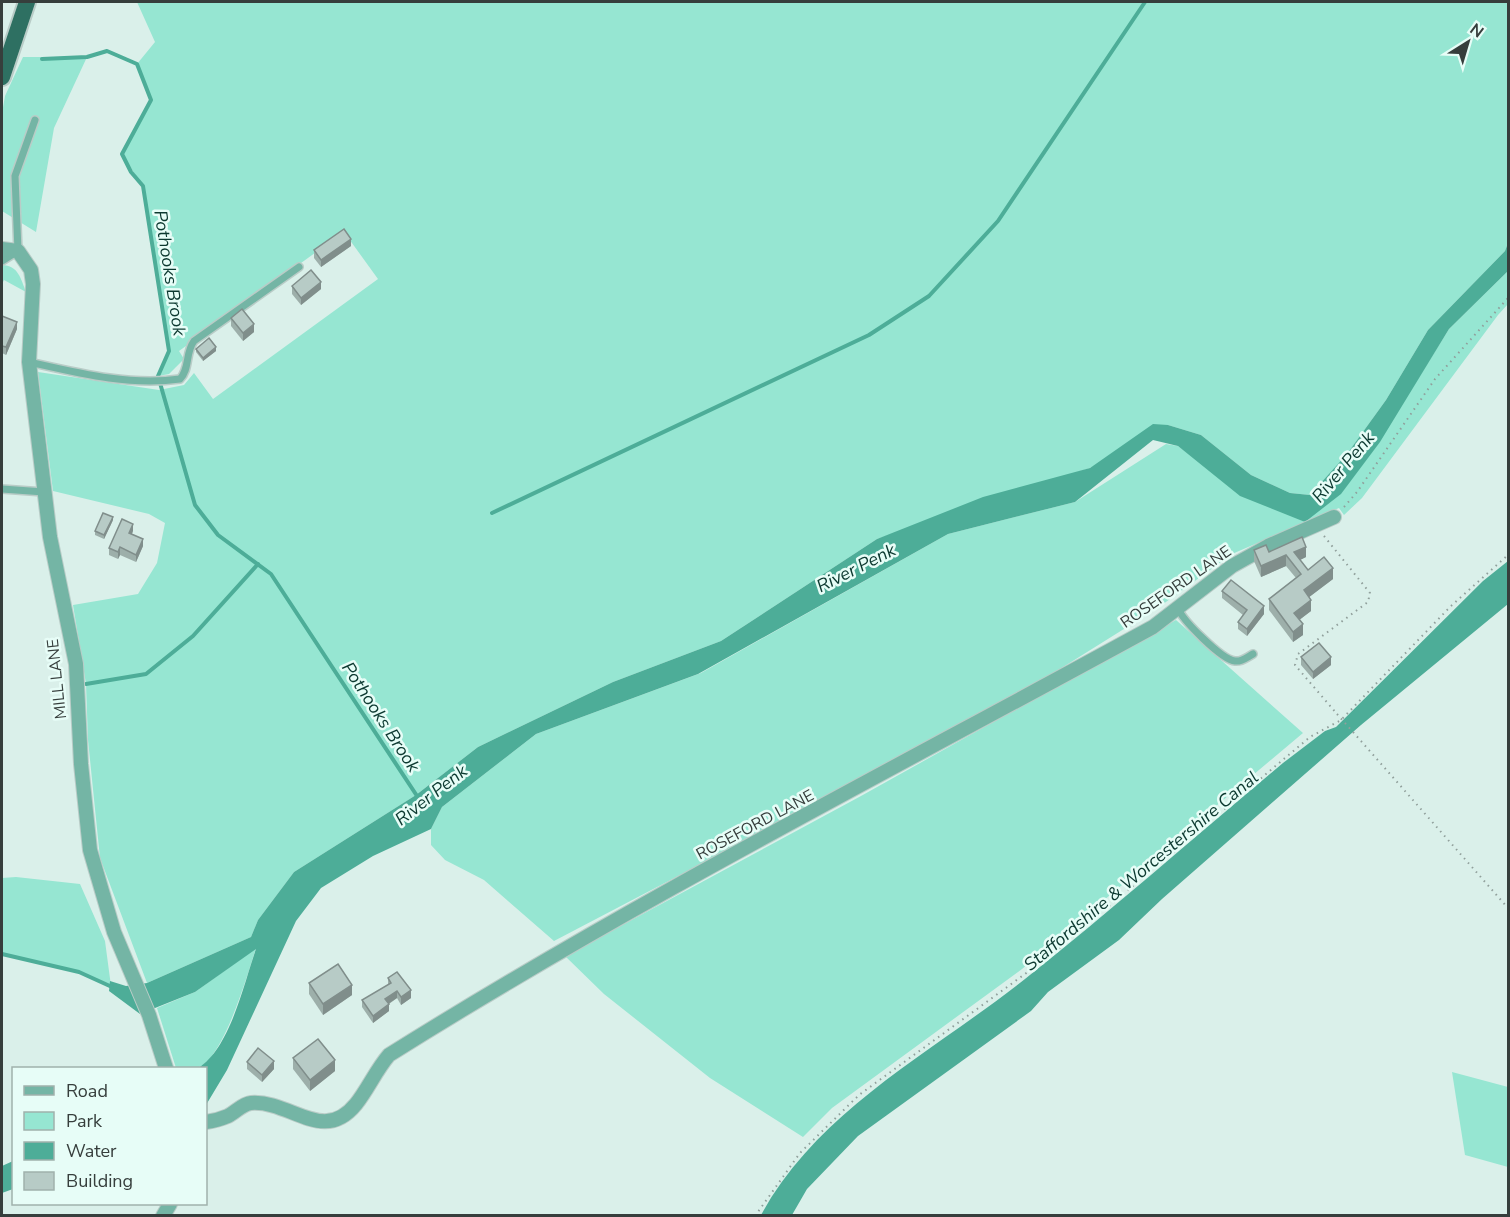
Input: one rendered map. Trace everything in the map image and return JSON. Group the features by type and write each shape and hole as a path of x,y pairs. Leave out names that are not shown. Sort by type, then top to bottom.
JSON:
{"highway":[{"path":"2,77 27,2"}],"street":[{"name":"MILL LANE","path":"8,246 31,270 33,284 29,362 50,537 76,664 81,764 90,850 114,932 132,980 149,1016 166,1067"},
{"name":"ROSEFORD LANE","path":"207,1122 227,1117 247,1103 266,1103 321,1123 339,1120 356,1104 377,1068 389,1054 497,987 609,922 1153,627 1177,606 1232,566 1268,546 1316,527 1334,517"}],"lane":[{"path":"2,261 8,246 15,176 35,120"},
{"path":"29,362 99,377 150,381 174,380 184,375 188,353 194,341 299,267"},
{"path":"2,489 44,492"},
{"path":"1177,606 1181,618 1228,659 1242,661 1253,654"}],"path":[{"path":"1334,517 1357,492 1436,379 1509,298"},
{"path":"1316,527 1370,593 1368,603 1298,654 1295,665 1509,908"},
{"path":"755,1215 800,1153 859,1095 1051,955 1310,737 1323,728 1333,726 1450,607 1509,555"}],"green space":[{"path":"137,2 1508,2 1508,243 1505,251 1428,330 1386,400 1345,457 1310,495 1290,493 1251,475 1201,435 1168,425 1090,468 877,539 721,641 613,682 478,747 416,795 294,872 258,920 251,937 147,983 100,858 88,740 86,684 73,605 138,594 157,563 165,523 149,514 53,491 38,372 159,390 184,385 194,373 213,399 378,279 344,232 179,351 184,359 169,374 158,376 169,351 143,187 122,154 151,100 137,64 155,42"},
{"path":"23,57 87,57 54,128 36,232 2,211 2,113 5,96"},
{"path":"2,265 15,270 26,292 4,280 2,284"},
{"path":"1508,271 1508,304 1362,498 1344,515 1339,508 1232,554 1159,607 1052,674 884,768 554,941 484,880 445,860 431,845 431,829 442,807 536,734 701,673 948,534 1075,502 1166,444 1178,446 1209,469 1305,522 1409,393 1449,329"},
{"path":"1176,620 1303,733 1022,969 832,1108 803,1137 710,1078 604,994 565,956 861,796"},
{"path":"16,877 80,884 105,941 111,986 79,972 2,954 2,878"},
{"path":"256,948 234,1013 217,1048 199,1067 176,1067 157,1008 195,992"},
{"path":"1452,1072 1508,1087 1508,1167 1465,1155"}],"water":[{"name":"River Penk","path":"1508,243 1508,271 1449,329 1380,442 1341,494 1305,522 1240,496 1178,446 1153,440 1075,502 948,534 698,674 536,734 442,807 431,829 373,856 321,888 296,921 227,1070 207,1103 207,1067 199,1067 209,1059 227,1031 241,997 256,949 195,992 140,1014 109,991 110,981 126,986 147,983 251,937 258,920 294,872 416,795 478,747 613,682 721,641 877,539 983,497 1090,468 1153,424 1168,425 1201,435 1251,475 1290,493 1310,495 1347,454 1386,400 1428,330 1505,251"},
{"path":"1508,561 1508,604 1361,725 1162,899 1119,940 1048,992 1031,1011 858,1136 807,1189 792,1215 761,1215 785,1177 846,1113 916,1058 1025,979 1283,763 1325,731 1336,727 1483,581"},
{"path":"12,1161 12,1189 2,1193 2,1166"}],"building":[{"path":"344,229 351,239 321,260 314,250"},
{"path":"311,270 321,282 301,298 292,286"},
{"path":"242,309 254,324 243,333 231,318"},
{"path":"2,316 17,322 6,347 2,346"},
{"path":"209,338 216,347 203,358 196,349"},
{"path":"103,513 113,517 104,535 95,531"},
{"path":"122,519 133,524 129,533 143,539 136,555 120,547 118,552 109,548"},
{"path":"1302,537 1306,547 1294,552 1308,570 1324,557 1333,568 1304,590 1311,600 1294,613 1303,624 1293,632 1269,599 1301,574 1286,555 1261,566 1254,550 1266,545 1269,552"},
{"path":"1231,580 1264,606 1247,629 1238,622 1247,610 1222,591"},
{"path":"1319,643 1331,657 1313,672 1301,657"},
{"path":"338,964 352,985 323,1004 309,983"},
{"path":"397,972 411,990 401,997 397,991 385,999 389,1004 373,1016 362,1000 391,983 388,978"},
{"path":"318,1039 335,1060 310,1080 293,1058"},
{"path":"258,1048 274,1061 262,1075 247,1062"}],"waterway":[{"path":"492,513 869,335 929,296 998,221 1145,2"},
{"name":"Pothooks Brook","path":"42,59 87,57 107,51 137,64 151,100 122,154 131,172 143,186 169,351 158,376 195,505 218,535 271,574 419,799"},
{"path":"86,684 146,674 193,636 258,564"},
{"path":"2,954 79,972 112,987"}],"water label":[{"name":"Staffordshire & Worcestershire Canal","path":"1141,871"}]}
